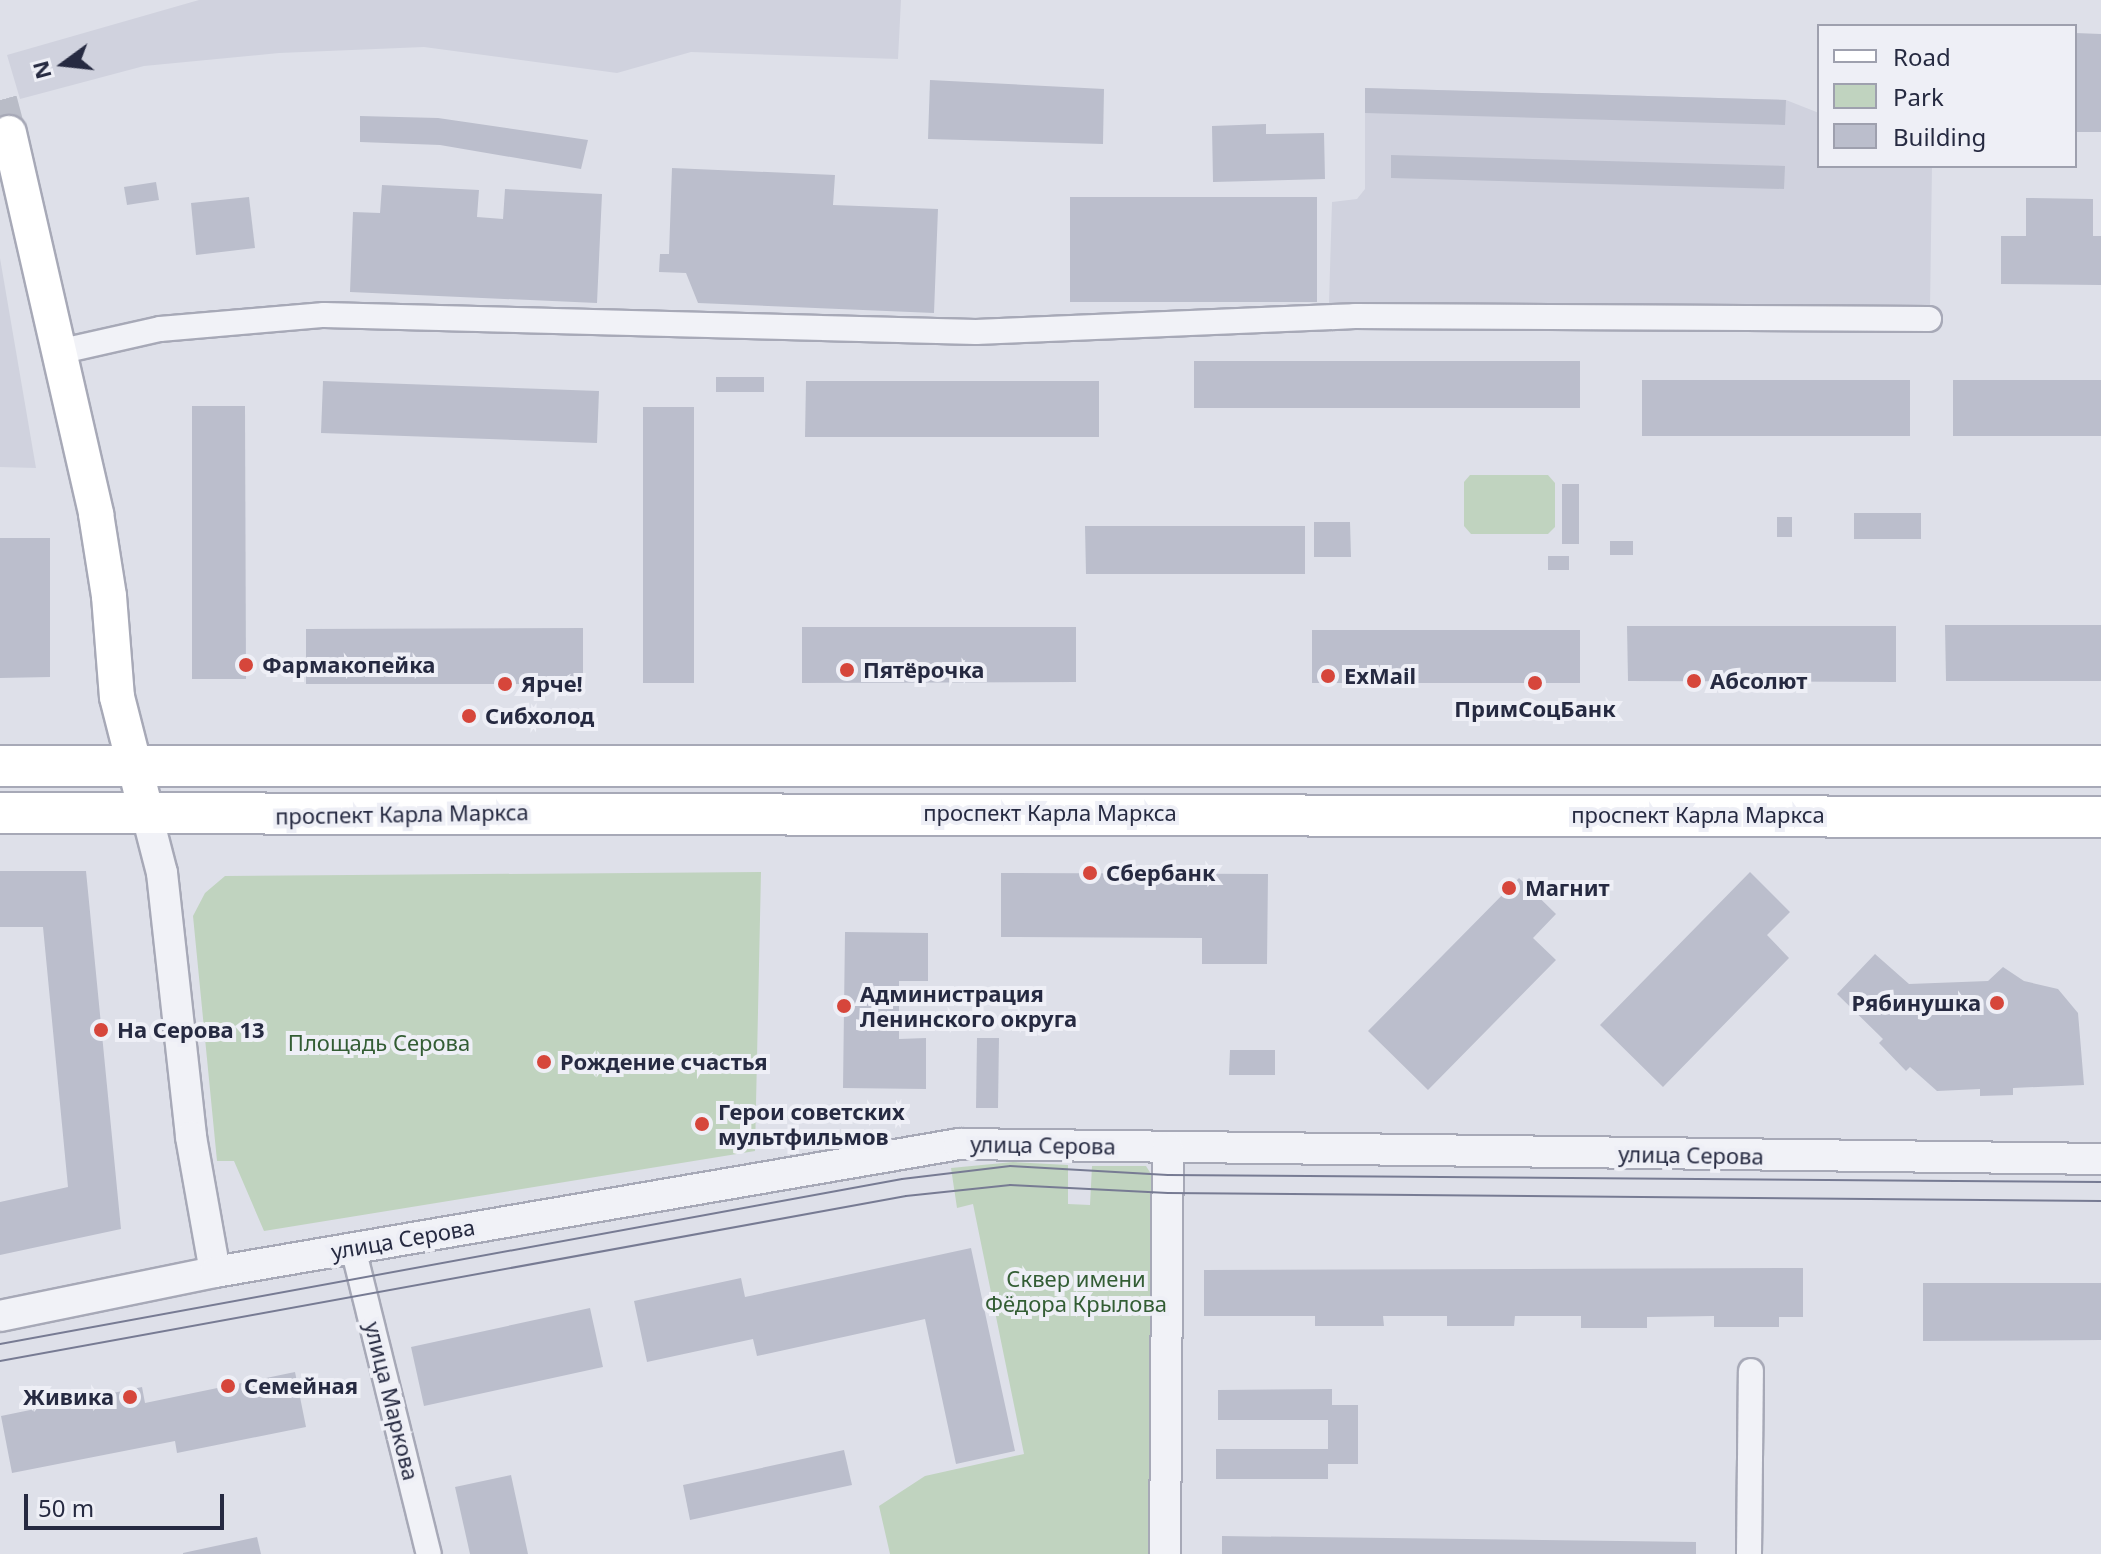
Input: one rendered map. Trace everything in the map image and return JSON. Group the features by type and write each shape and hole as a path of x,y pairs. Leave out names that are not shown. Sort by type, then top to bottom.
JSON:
{"main road":[{"path":"9,133 96,514 109,596 117,697 147,815"},
{"name":"проспект Карла Маркса","path":"0,766 2101,766"},
{"path":"2006,816 2007,766"},
{"path":"987,767 987,813"},
{"name":"проспект Карла Маркса","path":"0,813 2101,817"}],"street":[{"path":"58,352 160,329 324,315 976,332 1355,316 1929,319"},
{"path":"147,815 162,873 191,1137 215,1272"},
{"name":"улица Серова","path":"0,1316 215,1272 959,1144 2101,1159"},
{"path":"1165,1554 1168,1148"},
{"name":"улица Маркова","path":"353,1248 429,1554"},
{"path":"1749,1554 1751,1371"}],"shaded area":[{"path":"199,0 901,0 898,59 691,52 617,73 424,47 279,53 144,66 20,99 7,55"},
{"path":"1365,88 1786,100 1817,112 1817,168 1932,168 1930,309 1329,303 1332,202 1357,199 1365,189"},
{"path":"0,258 36,468 0,467"}],"green space":[{"path":"1470,475 1548,475 1555,483 1555,527 1548,534 1471,534 1464,526 1464,482"},
{"name":"Площадь Серова","path":"761,872 755,1151 264,1231 234,1161 217,1161 193,916 205,893 225,876"},
{"name":"Сквер имени Фёдора Крылова","path":"1013,1162 1068,1165 1068,1204 1090,1205 1092,1166 1146,1166 1156,1182 1158,1554 890,1554 879,1506 925,1476 1024,1454 973,1204 957,1208 951,1168"}],"building":[{"path":"2077,33 2101,34 2101,132 2077,132"},
{"path":"930,80 1104,89 1103,144 928,139"},
{"path":"1365,88 1786,100 1785,125 1365,113"},
{"path":"360,116 438,118 588,140 581,169 440,145 360,142"},
{"path":"1266,124 1266,134 1324,133 1325,179 1213,182 1212,126"},
{"path":"1391,155 1785,166 1784,189 1391,178"},
{"path":"672,168 835,175 833,205 938,209 934,313 698,303 686,273 659,272 660,254 669,254"},
{"path":"156,182 159,200 127,205 124,187"},
{"path":"382,185 479,190 477,217 503,219 505,189 602,194 597,303 350,292 353,212 380,213"},
{"path":"249,197 255,248 196,255 191,203"},
{"path":"1070,197 1317,197 1317,302 1070,302"},
{"path":"2026,198 2093,199 2093,236 2101,236 2101,285 2001,284 2001,236 2026,236"},
{"path":"1194,361 1580,361 1580,408 1194,408"},
{"path":"716,377 764,377 764,392 716,392"},
{"path":"1642,380 1910,380 1910,436 1642,436"},
{"path":"1953,380 2101,380 2101,436 1953,436"},
{"path":"323,381 599,391 597,443 321,433"},
{"path":"806,381 1099,381 1099,437 805,437"},
{"path":"192,406 245,406 246,679 192,679"},
{"path":"643,407 694,407 694,683 643,683"},
{"path":"1562,484 1579,484 1579,544 1562,544"},
{"path":"1854,513 1921,513 1921,539 1854,539"},
{"path":"1777,517 1792,517 1792,537 1777,537"},
{"path":"1314,522 1350,522 1351,557 1314,557"},
{"path":"1085,526 1305,526 1305,574 1086,574"},
{"path":"0,538 50,538 50,677 0,678"},
{"path":"1610,541 1633,541 1633,555 1610,555"},
{"path":"1548,556 1569,556 1569,570 1548,570"},
{"path":"1945,625 2101,625 2101,681 1946,681"},
{"path":"1627,626 1896,626 1896,682 1628,681"},
{"path":"802,627 1076,627 1076,682 802,683"},
{"path":"583,628 583,684 306,684 306,629"},
{"path":"1312,630 1580,630 1580,683 1312,683"},
{"path":"0,871 86,871 121,1229 0,1255 0,1202 68,1187 43,927 0,927"},
{"path":"1750,872 1790,912 1767,935 1789,958 1663,1087 1600,1025"},
{"path":"1001,873 1268,874 1267,964 1202,964 1202,938 1001,937"},
{"path":"1519,878 1556,914 1533,938 1556,960 1428,1090 1368,1031"},
{"path":"845,932 928,933 928,981 899,981 899,1039 926,1038 926,1089 843,1088"},
{"path":"1875,954 1909,984 1988,981 2003,967 2024,981 2058,989 2078,1013 2084,1085 2013,1088 2013,1095 1980,1096 1980,1089 1937,1091 1910,1067 1906,1071 1879,1043 1883,1039 1837,994"},
{"path":"977,1038 999,1038 998,1108 976,1108"},
{"path":"1230,1050 1275,1050 1275,1075 1229,1075"},
{"path":"971,1248 1015,1451 956,1464 925,1319 757,1356 753,1339 647,1362 634,1301 741,1278 745,1297"},
{"path":"1803,1268 1803,1317 1779,1317 1779,1327 1714,1327 1714,1316 1647,1317 1647,1328 1581,1328 1581,1316 1515,1316 1514,1326 1447,1326 1447,1316 1383,1316 1384,1326 1315,1326 1315,1316 1204,1316 1204,1270"},
{"path":"1923,1283 2101,1283 2101,1340 1923,1341"},
{"path":"590,1308 603,1367 424,1406 411,1347"},
{"path":"295,1372 306,1427 177,1453 175,1441 12,1473 1,1416 142,1387 145,1403"},
{"path":"1332,1389 1332,1405 1358,1405 1358,1464 1328,1464 1328,1479 1216,1479 1216,1449 1328,1449 1328,1420 1218,1420 1218,1390"},
{"path":"844,1450 852,1485 690,1520 683,1485"},
{"path":"511,1475 528,1554 470,1554 455,1487"},
{"path":"1222,1536 1696,1542 1696,1554 1222,1554"},
{"path":"257,1537 261,1554 183,1554 183,1553"}],"tunnel":[{"path":"0,100 9,133"}],"tram line":[{"path":"0,1344 902,1179 1010,1166 1168,1175 2101,1182"},
{"path":"0,1361 906,1196 1010,1185 1168,1193 2101,1201"}],"place":[{"name":"Фармакопейка","path":"246,665"},
{"name":"Пятёрочка","path":"847,670"},
{"name":"ExMail","path":"1328,676"},
{"name":"Абсолют","path":"1694,681"},
{"name":"ПримСоцБанк","path":"1535,683"},
{"name":"Ярче!","path":"505,684"},
{"name":"Сибхолод","path":"469,716"},
{"name":"Сбербанк","path":"1090,873"},
{"name":"Магнит","path":"1509,888"},
{"name":"Рябинушка","path":"1997,1003"},
{"name":"Администрация Ленинского округа","path":"844,1006"},
{"name":"На Серова 13","path":"101,1030"},
{"name":"Рождение счастья","path":"544,1062"},
{"name":"Герои советских мультфильмов","path":"702,1124"},
{"name":"Семейная","path":"228,1386"},
{"name":"Живика","path":"130,1397"}]}
